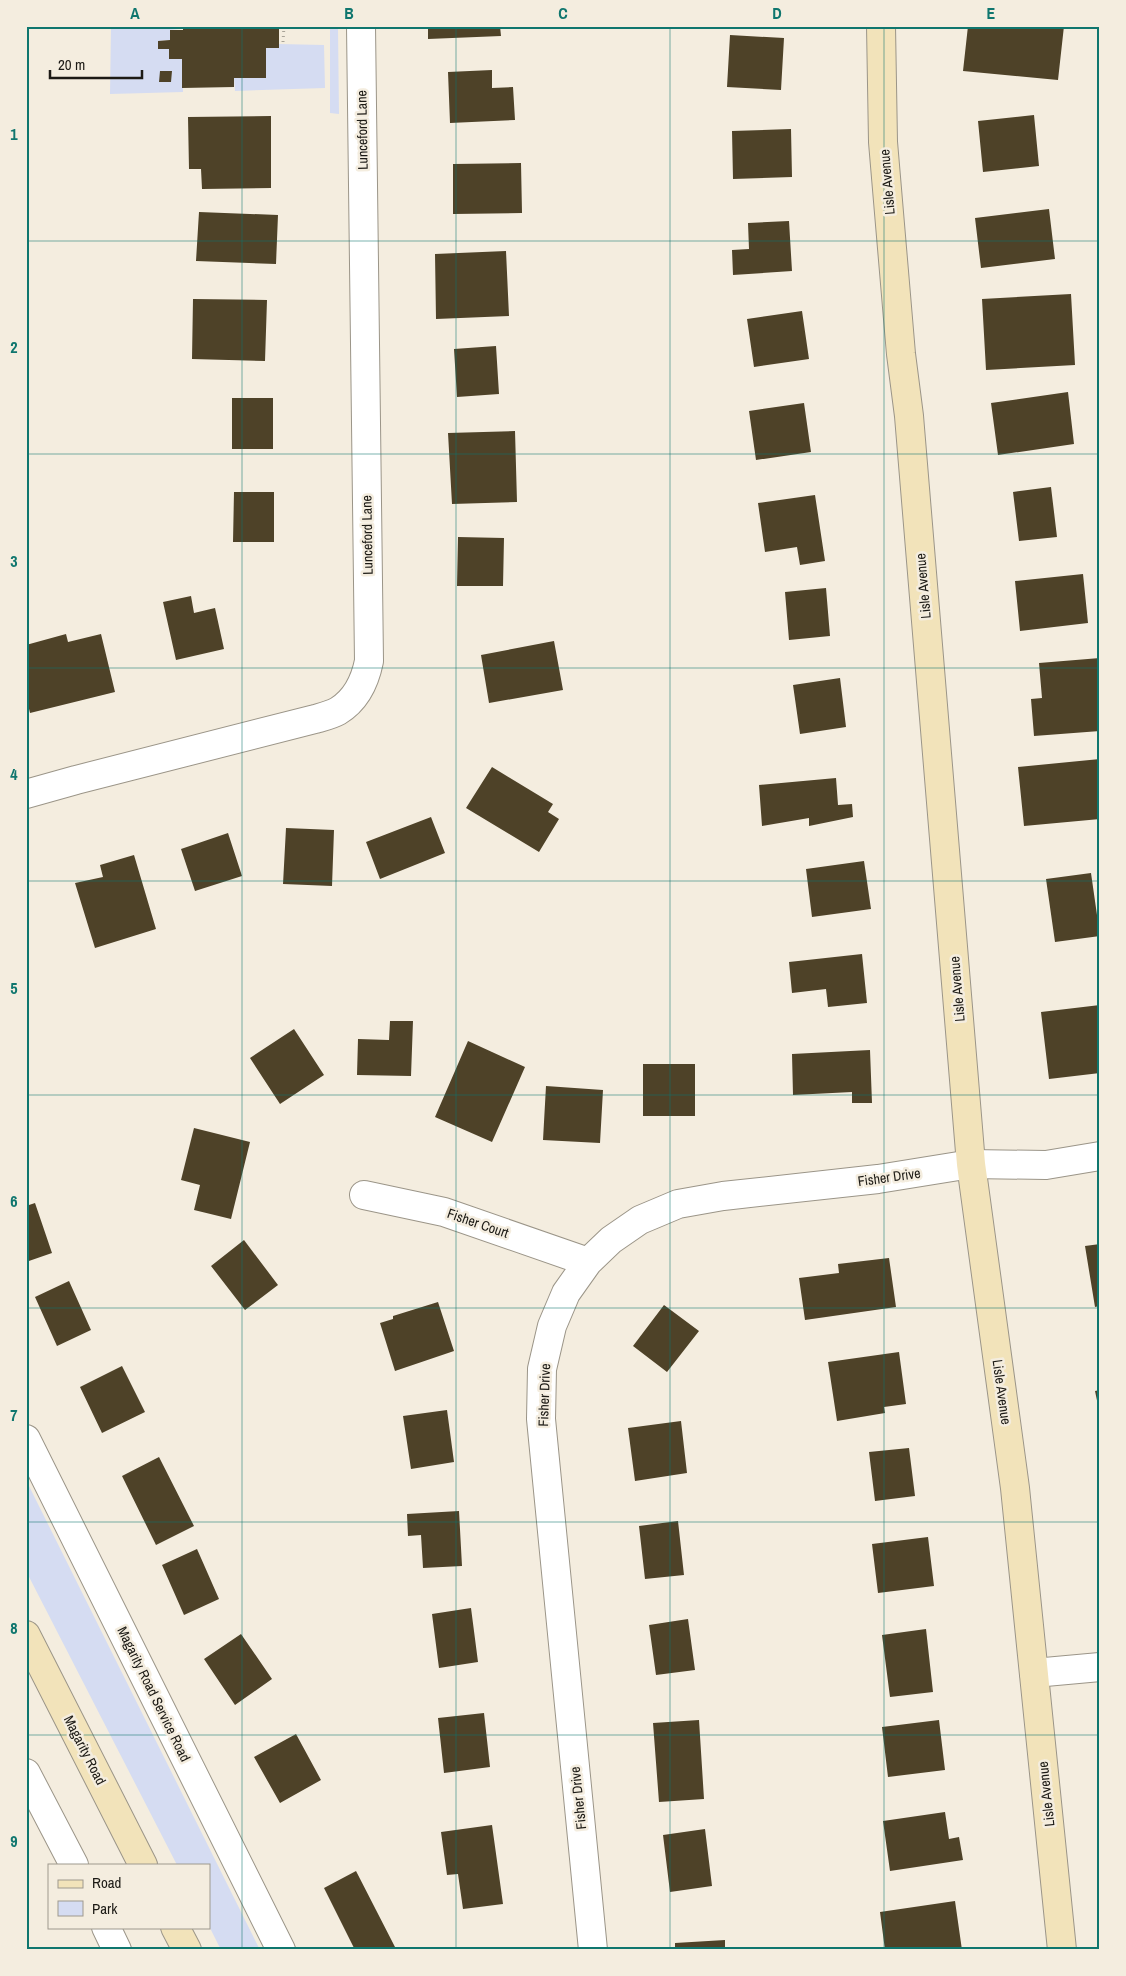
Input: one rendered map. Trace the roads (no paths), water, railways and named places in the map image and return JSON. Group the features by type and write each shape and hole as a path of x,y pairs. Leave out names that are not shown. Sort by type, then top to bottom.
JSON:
{"street":[{"name":"Lunceford Lane","path":"26,794 315,719 338,711 356,694 365,678 369,661 360,26"},
{"name":"Lisle Avenue","path":"881,26 884,152 901,354 910,426 971,1164 1015,1488 1062,1950"},
{"name":"Fisher Drive","path":"593,1950 541,1419 542,1369 552,1326 566,1293 588,1262 611,1240 640,1220 678,1204 723,1196 878,1179 971,1164 1046,1165 1100,1156"},
{"name":"Fisher Court","path":"364,1195 444,1212 588,1262"},
{"name":"Magarity Road Service Road","path":"26,1439 281,1950"},
{"name":"Magarity Road","path":"26,1636 142,1864"},
{"path":"1034,1673 1100,1667"},
{"path":"26,1773 73,1864"},
{"path":"106,1928 117,1950"},
{"path":"175,1928 186,1950"}]}
